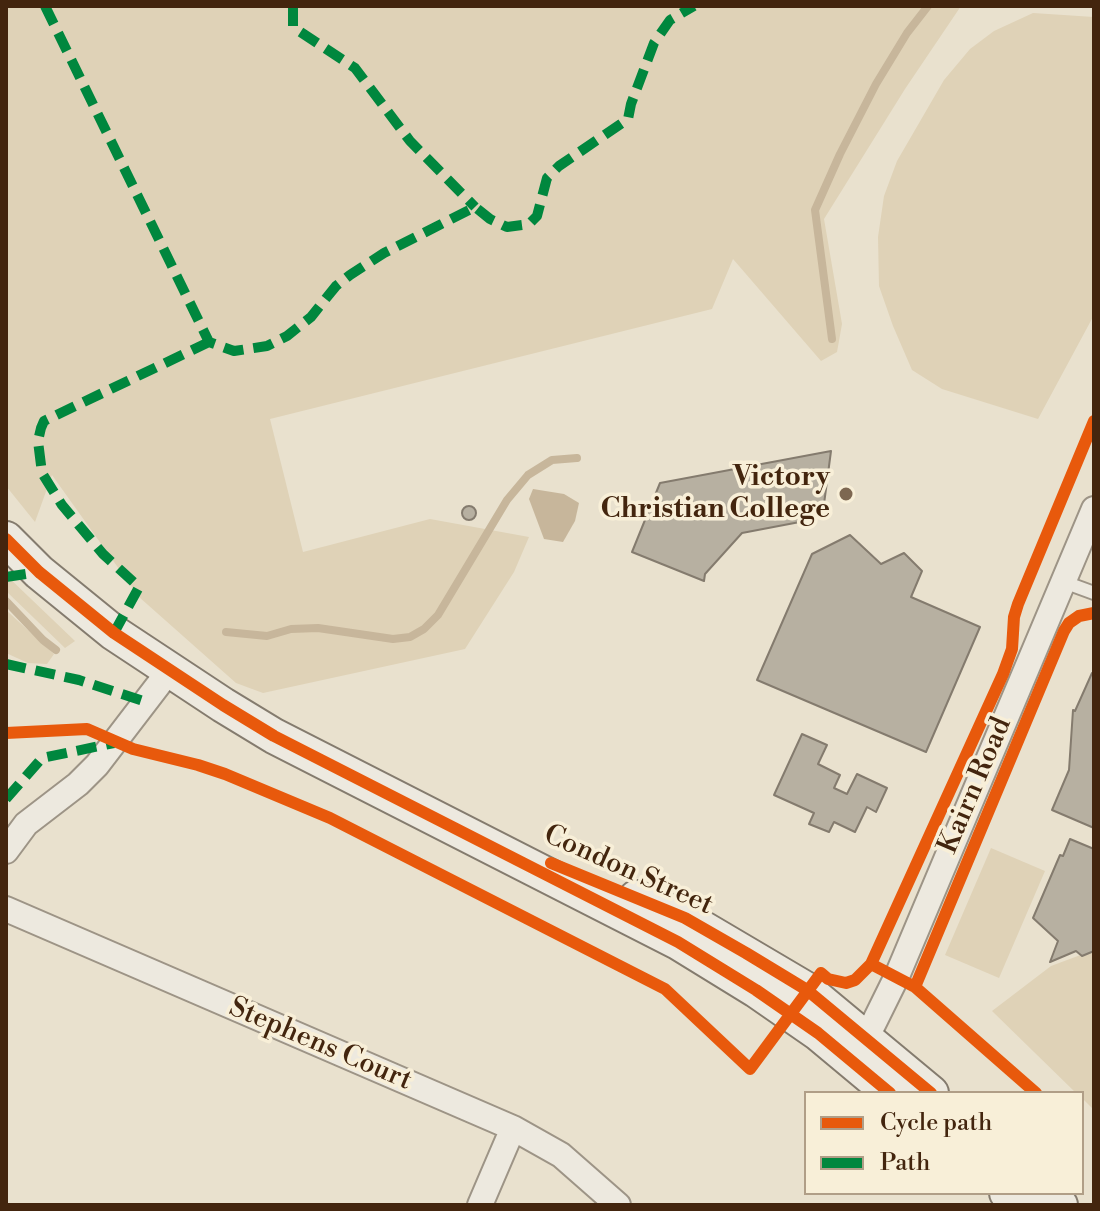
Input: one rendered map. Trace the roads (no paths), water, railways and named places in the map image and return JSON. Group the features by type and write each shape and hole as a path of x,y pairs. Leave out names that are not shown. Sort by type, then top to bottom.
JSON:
{"main road":[{"name":"Condon Street","path":"6,539 76,603 169,671 274,736 678,942 928,1091"},
{"name":"Condon Street","path":"861,1050 889,1091"}],"street":[{"name":"Kairn Road","path":"861,1050 1094,509"},
{"path":"6,851 26,824 78,784 97,765 169,671"},
{"name":"Stephens Court","path":"6,909 513,1128 561,1155 618,1205"},
{"path":"480,1205 513,1128"}],"lane":[{"path":"1064,582 1094,593"}],"waterway":[{"path":"832,339 815,210 876,84 907,33 928,6"},
{"path":"226,632 267,636 291,629 318,628 393,639 410,637 438,615 507,500 528,475 552,460 577,458"},
{"path":"6,601 56,650"}],"place":[{"name":"Victory Christian College","path":"846,494"}]}
